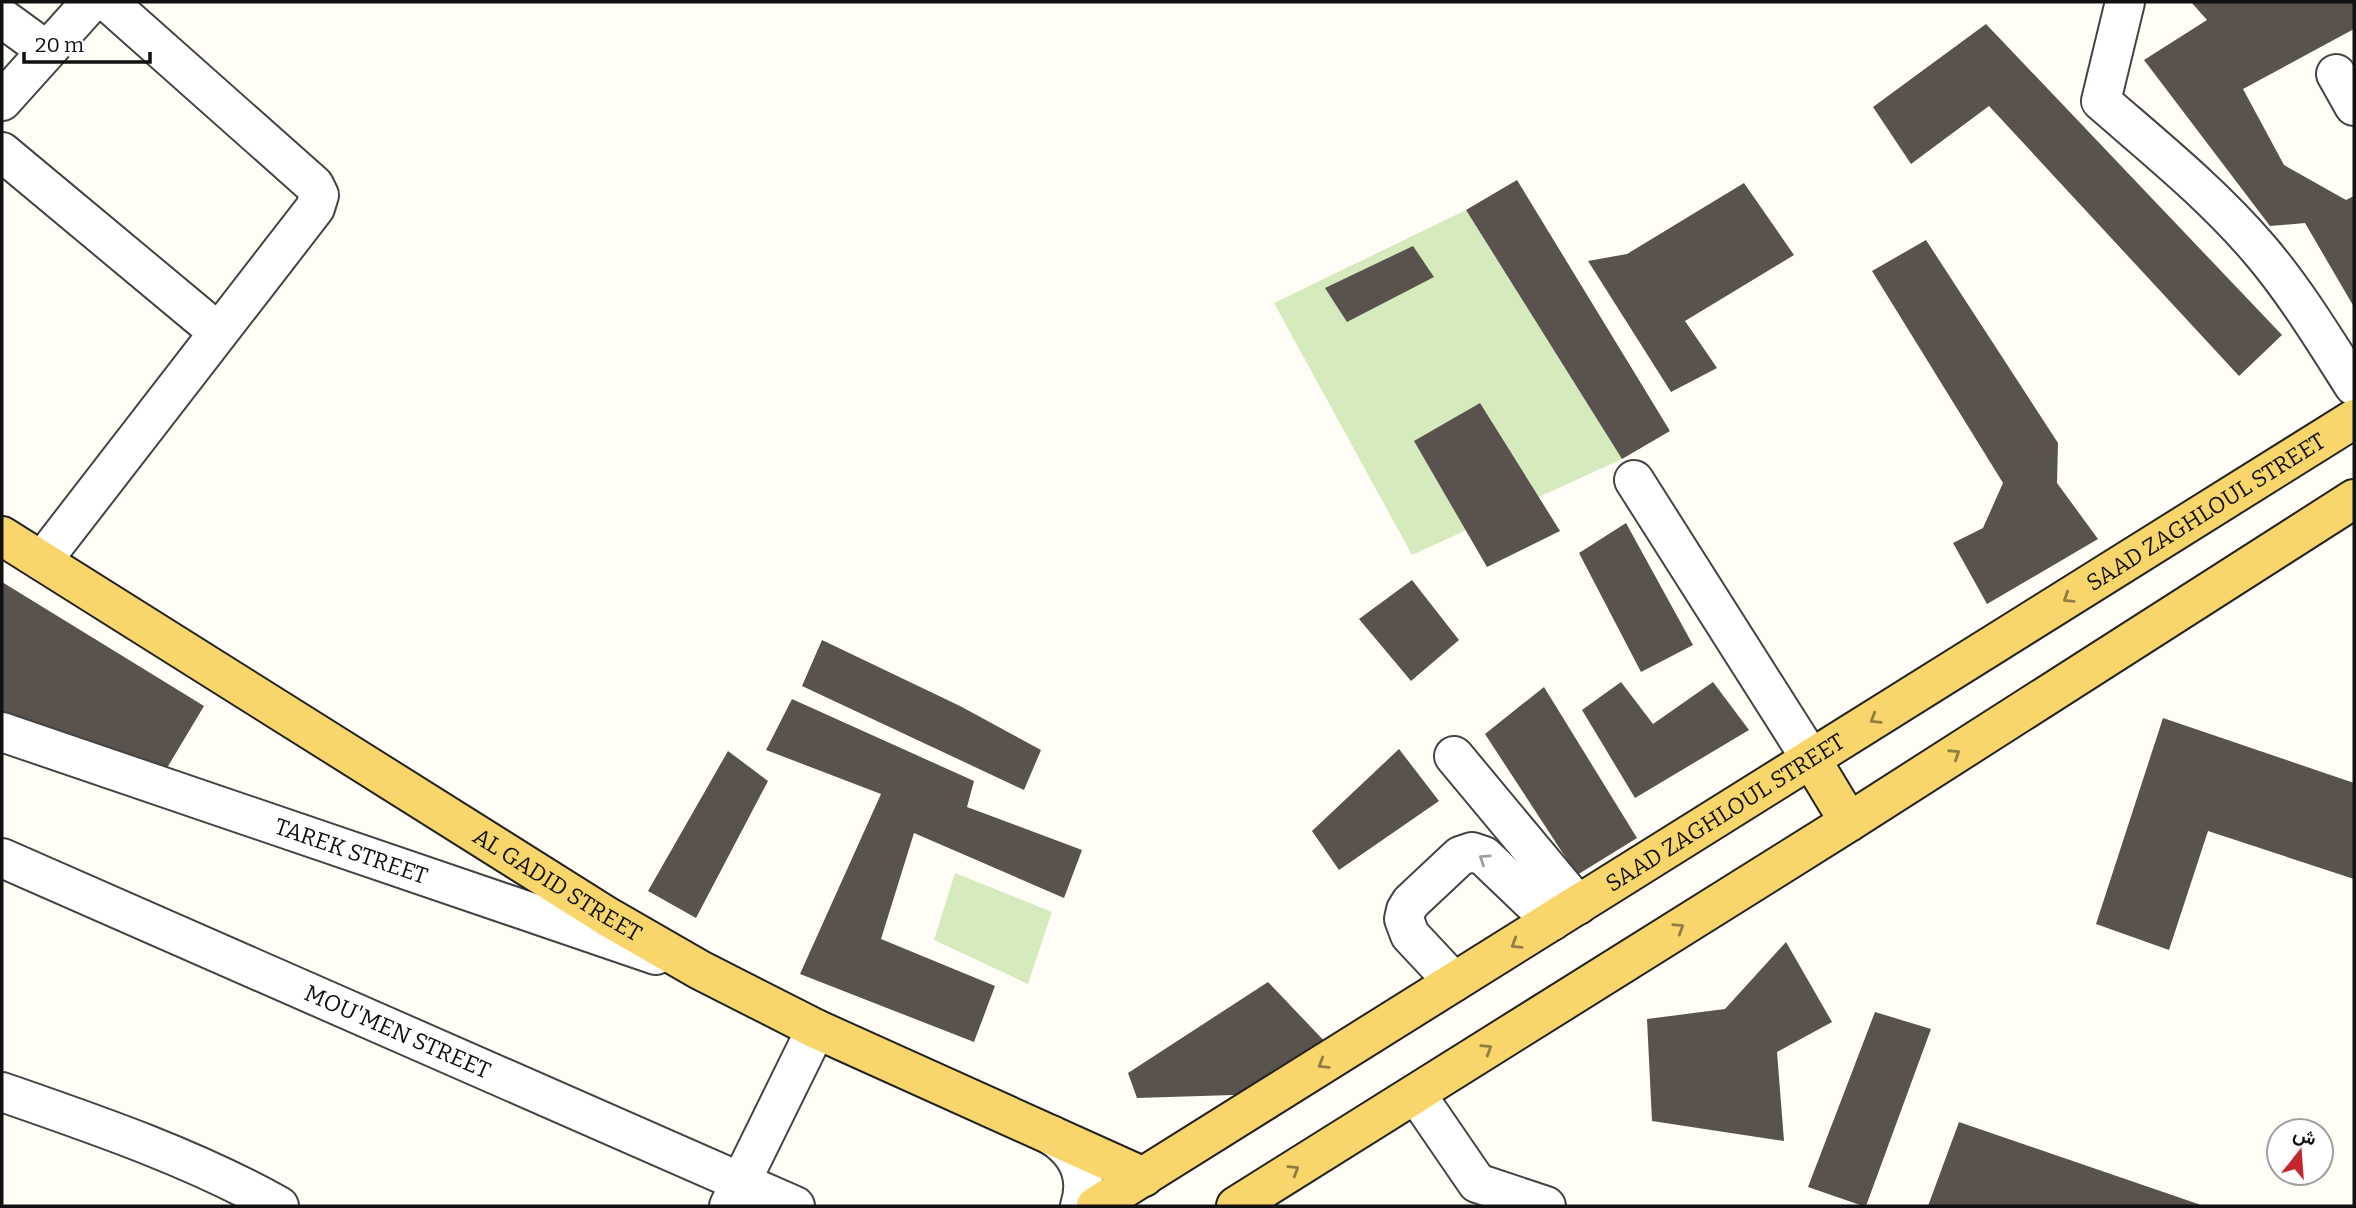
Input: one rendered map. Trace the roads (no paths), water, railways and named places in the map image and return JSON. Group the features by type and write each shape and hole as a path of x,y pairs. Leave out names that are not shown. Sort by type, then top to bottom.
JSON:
{"main road":[{"name":"SAAD ZAGHLOUL STREET","path":"1096,1206 2354,419"},
{"path":"1236,1206 1849,822 2354,499"},
{"name":"AL GADID STREET","path":"2,536 596,909 700,970 816,1029 1144,1177"},
{"path":"1811,760 1849,822"}],"street":[{"path":"2,100 91,2"},
{"path":"42,561 315,208 318,195 314,185 108,2"},
{"path":"2125,2 2101,102 2189,178 2258,247 2301,302 2354,386"},
{"path":"2,18 46,50"},
{"path":"2,152 218,332"},
{"path":"1634,480 1811,760"},
{"name":"TAREK STREET","path":"2,732 700,970"},
{"path":"1454,756 1565,913"},
{"path":"1454,982 1409,935 1404,919 1410,902 1460,856 1472,852 1484,856 1565,913"},
{"name":"MOU'MEN STREET","path":"2,858 736,1195 795,1206"},
{"path":"736,1195 816,1029"},
{"path":"2,1092 106,1127 182,1159 279,1206"},
{"path":"1416,1094 1477,1183 1546,1206"},
{"path":"1051,1135 1065,1144 1076,1156 1084,1187 1080,1206"}]}
